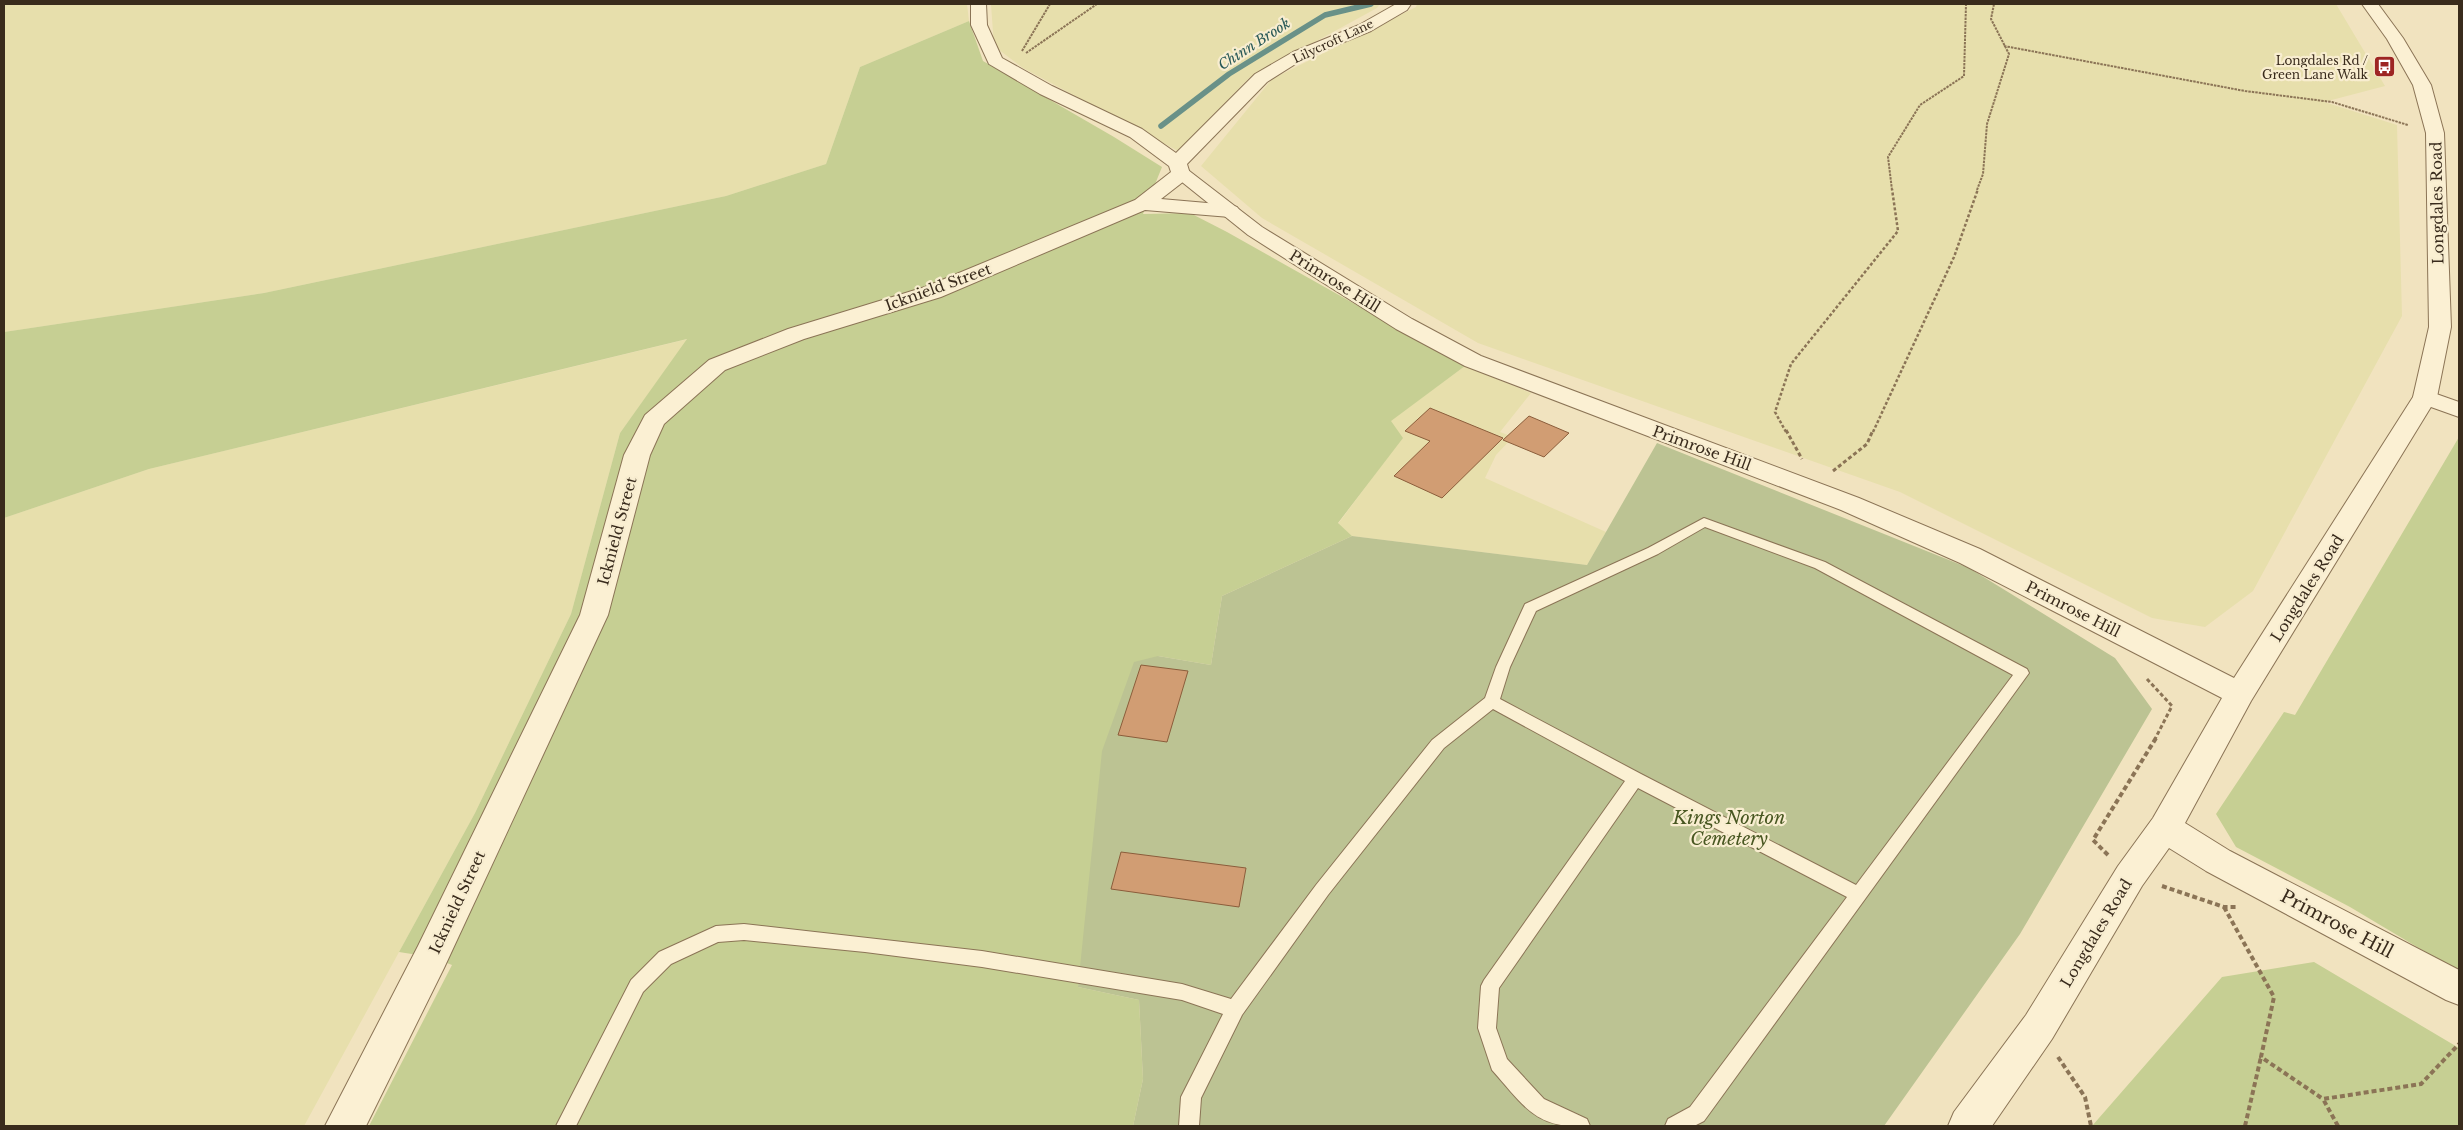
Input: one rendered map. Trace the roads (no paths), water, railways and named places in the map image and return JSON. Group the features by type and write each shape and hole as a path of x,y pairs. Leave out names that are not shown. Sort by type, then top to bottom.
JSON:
{"street":[{"path":"978,4 979,24 995,61 1046,90 1136,133 1179,169"},
{"name":"Lilycroft Lane","path":"1179,169 1261,78 1299,56 1365,28 1402,7 1403,4"},
{"name":"Longdales Road","path":"1968,1126 2039,1027 2130,876 2164,828 2240,694 2425,397 2440,327 2435,133 2422,84 2394,38 2370,4"},
{"name":"Icknield Street","path":"345,1126 431,957 594,615 637,455 654,420 717,365 796,334 934,292 1142,204 1179,169"},
{"name":"Primrose Hill","path":"1179,169 1255,231 1404,324 1473,361 1850,504 1970,556 2240,694"},
{"name":"Icknield Street","path":"1142,204 1187,206 1230,211"},
{"path":"2425,397 2459,410"},
{"name":"Primrose Hill","path":"2164,828 2218,861 2459,988"}],"lane":[{"path":"1188,1126 1191,1097 1235,1009 1322,890 1438,744 1492,700 1503,667 1530,608 1653,551 1704,522 1820,565 2022,673 1697,1114 1675,1126"},
{"path":"1492,700 1635,779 1858,895"},
{"path":"1580,1126 1537,1106 1498,1064 1487,1028 1490,986 1635,779"},
{"path":"566,1126 637,986 665,958 716,934 753,933 865,944 982,959 1182,992 1235,1009"}],"waterway":[{"name":"Chinn Brook","path":"1161,126 1229,74 1325,15 1371,4"}],"place":[{"name":"Longdales Rd / Green Lane Walk","path":"2384,67"}],"park label":[{"name":"Kings Norton Cemetery","path":"1729,828"}]}
